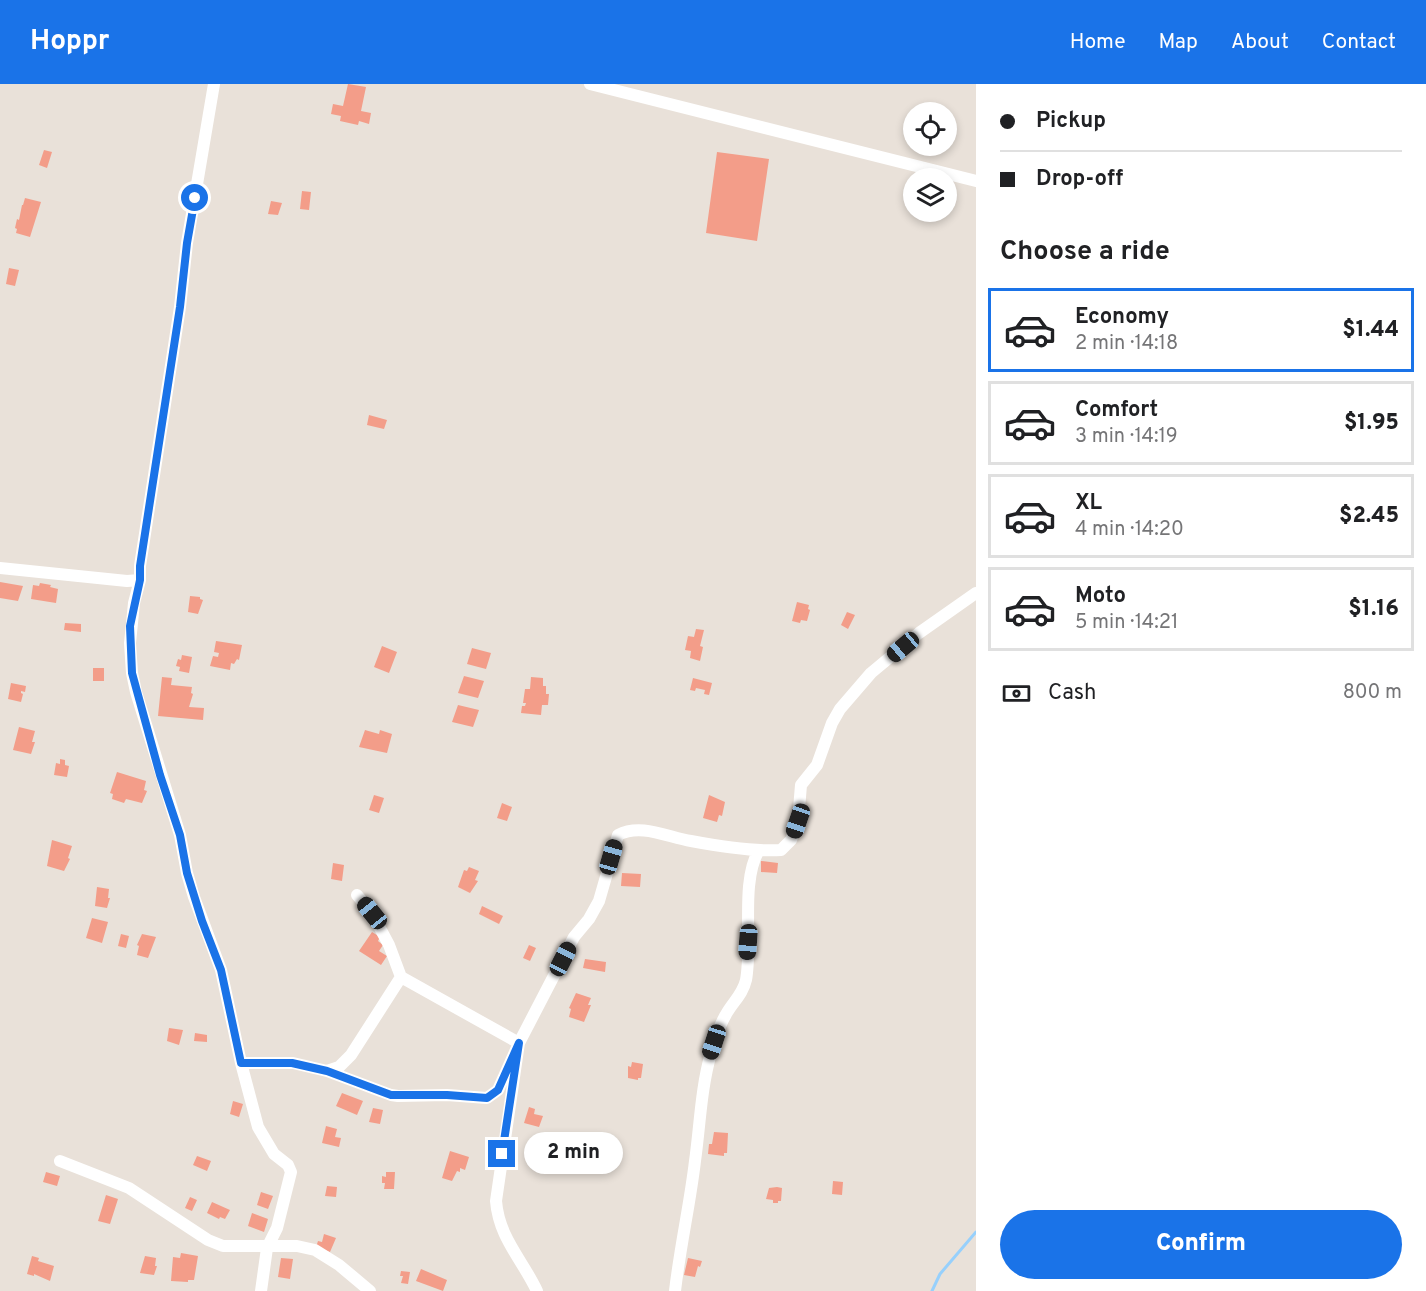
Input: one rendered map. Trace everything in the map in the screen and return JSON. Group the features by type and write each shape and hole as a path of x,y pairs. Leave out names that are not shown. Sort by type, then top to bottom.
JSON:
{"street":[{"path":"214,84 187,243 180,307 140,566 140,580 130,626 132,673 160,775 180,835 190,881 221,970 241,1063 258,1127 274,1154 288,1165 291,1172 277,1228 267,1248 261,1291"},
{"path":"590,84 976,181"},
{"path":"0,568 127,581 140,580"},
{"path":"241,1063 292,1063 327,1071 391,1095 487,1098 498,1090 519,1043 574,938 589,919 598,901 618,835 627,830 644,830 692,841 759,850 781,850 791,840 798,821 801,785 817,765 832,723 840,709 871,673 919,633 976,593"},
{"path":"675,1291 711,1054 718,1030 739,997 746,981 748,902 754,858 759,850"},
{"path":"357,895 372,913 401,977 519,1043"},
{"path":"327,1071 339,1067 351,1055 401,977"},
{"path":"519,1043 496,1201 497,1217 501,1230 537,1291"},
{"path":"60,1161 129,1188 208,1240 223,1246 267,1248 297,1246 315,1250 339,1265 370,1291"}],"building":[{"path":"348,84 366,87 361,111 371,113 369,124 359,121 358,125 340,121 341,116 331,114 333,104 343,106"},
{"path":"44,150 52,152 47,168 39,165"},
{"path":"717,152 769,159 757,241 706,233"},
{"path":"302,191 311,192 309,210 300,209"},
{"path":"25,198 41,202 30,237 16,233 15,228"},
{"path":"271,201 282,203 278,215 268,214"},
{"path":"9,268 19,270 15,286 6,284"},
{"path":"369,415 387,420 384,429 367,425"},
{"path":"0,582 23,586 18,601 0,598"},
{"path":"40,583 58,589 56,603 31,599 33,585 39,586"},
{"path":"190,596 200,597 203,600 198,614 188,612"},
{"path":"797,602 809,605 807,621 801,620 800,623 792,621"},
{"path":"847,612 855,615 848,629 841,625"},
{"path":"65,623 81,624 81,632 64,630"},
{"path":"696,629 704,630 700,646 703,647 700,661 690,658 691,651 685,650 688,636 694,637"},
{"path":"216,641 242,645 239,660 237,659 234,664 231,663 230,670 210,666 213,656 218,657 219,653 214,652"},
{"path":"382,646 397,652 389,673 374,667"},
{"path":"472,648 491,653 486,669 467,664"},
{"path":"182,655 192,657 189,673 179,671 180,667 176,666"},
{"path":"93,668 104,668 104,681 93,681"},
{"path":"464,676 484,681 478,698 458,693"},
{"path":"162,677 172,678 171,685 192,687 191,693 193,694 189,707 204,708 203,720 158,716"},
{"path":"531,677 543,678 546,694 549,694 548,705 542,705 541,715 521,713 522,706 526,703 523,703 525,689 530,689"},
{"path":"693,678 712,683 709,695 704,694 705,690 696,688 695,691 690,690"},
{"path":"11,683 26,686 25,692 21,691 23,694 21,702 8,699"},
{"path":"458,705 479,710 473,727 452,722"},
{"path":"19,727 35,731 32,742 35,742 31,754 13,750"},
{"path":"365,730 379,734 380,730 392,734 387,753 359,747"},
{"path":"60,759 65,760 65,765 69,766 67,777 54,775 56,763 60,764"},
{"path":"117,772 146,781 144,790 147,791 142,803 126,799 124,803 112,799 113,794 110,793"},
{"path":"374,795 384,798 379,813 369,810"},
{"path":"709,795 725,802 722,816 719,815 717,822 703,818"},
{"path":"502,803 512,807 507,821 497,818"},
{"path":"52,840 72,846 68,858 70,859 64,871 47,866"},
{"path":"761,861 778,863 777,873 761,872"},
{"path":"333,863 344,865 342,881 331,879"},
{"path":"469,867 479,871 475,880 478,881 470,893 458,887 464,870 467,871"},
{"path":"622,873 641,874 640,887 621,886"},
{"path":"97,887 109,889 108,898 110,898 107,908 95,906"},
{"path":"482,906 503,916 499,924 479,914"},
{"path":"92,918 108,922 102,943 86,938"},
{"path":"372,932 380,937 378,941 383,945 379,951 387,956 381,965 359,951"},
{"path":"121,934 129,936 126,948 118,946"},
{"path":"142,934 156,937 148,958 137,955 139,946 137,945"},
{"path":"529,945 536,948 530,961 523,958"},
{"path":"585,959 606,962 605,972 583,968"},
{"path":"576,993 591,998 588,1005 591,1005 584,1022 569,1017 571,1009 569,1008"},
{"path":"169,1028 183,1030 179,1045 167,1041"},
{"path":"195,1033 207,1035 207,1042 194,1041"},
{"path":"632,1062 643,1064 641,1078 638,1080 628,1078 628,1066 631,1067"},
{"path":"342,1093 363,1101 357,1115 336,1106"},
{"path":"233,1101 243,1104 239,1117 230,1114"},
{"path":"529,1107 535,1109 534,1114 543,1116 539,1127 524,1123"},
{"path":"373,1108 383,1110 380,1124 369,1122"},
{"path":"326,1126 337,1129 335,1137 341,1138 339,1147 322,1143"},
{"path":"714,1132 728,1133 727,1153 724,1153 724,1156 708,1154"},
{"path":"450,1151 469,1157 465,1170 460,1168 460,1172 457,1171 452,1181 442,1178"},
{"path":"197,1156 211,1161 207,1171 193,1165"},
{"path":"46,1172 60,1176 57,1186 43,1182"},
{"path":"386,1172 395,1172 394,1189 384,1189 385,1183 382,1183 382,1176 386,1177"},
{"path":"833,1181 843,1182 842,1195 832,1194"},
{"path":"327,1186 337,1187 336,1197 325,1196"},
{"path":"769,1188 782,1188 781,1201 773,1203 773,1200 766,1199"},
{"path":"261,1192 273,1196 268,1209 257,1205"},
{"path":"106,1195 118,1199 110,1224 98,1221"},
{"path":"190,1197 197,1200 192,1211 185,1208"},
{"path":"212,1202 230,1210 225,1219 220,1217 219,1219 207,1213"},
{"path":"252,1213 268,1219 264,1232 248,1226"},
{"path":"324,1234 336,1238 330,1252 316,1247 318,1241 322,1242"},
{"path":"181,1253 198,1256 194,1280 171,1281 173,1257 180,1258"},
{"path":"32,1256 39,1258 38,1261 54,1266 50,1281 34,1274 34,1276 27,1274"},
{"path":"145,1256 156,1258 155,1266 157,1266 154,1275 140,1273"},
{"path":"281,1258 293,1259 290,1279 278,1277"},
{"path":"688,1258 702,1261 695,1277 684,1275"},
{"path":"421,1269 447,1280 443,1291 416,1281"},
{"path":"401,1271 410,1272 408,1284 401,1283 403,1276 400,1276"}],"waterway":[{"path":"932,1291 940,1274 976,1232"}],"route":[{"path":"195,198 140,566 140,580 130,626 130,658 136,692 180,835 187,873 221,970 241,1063 292,1063 327,1071 398,1096 447,1095 487,1098 498,1090 519,1043 502,1154"}]}
